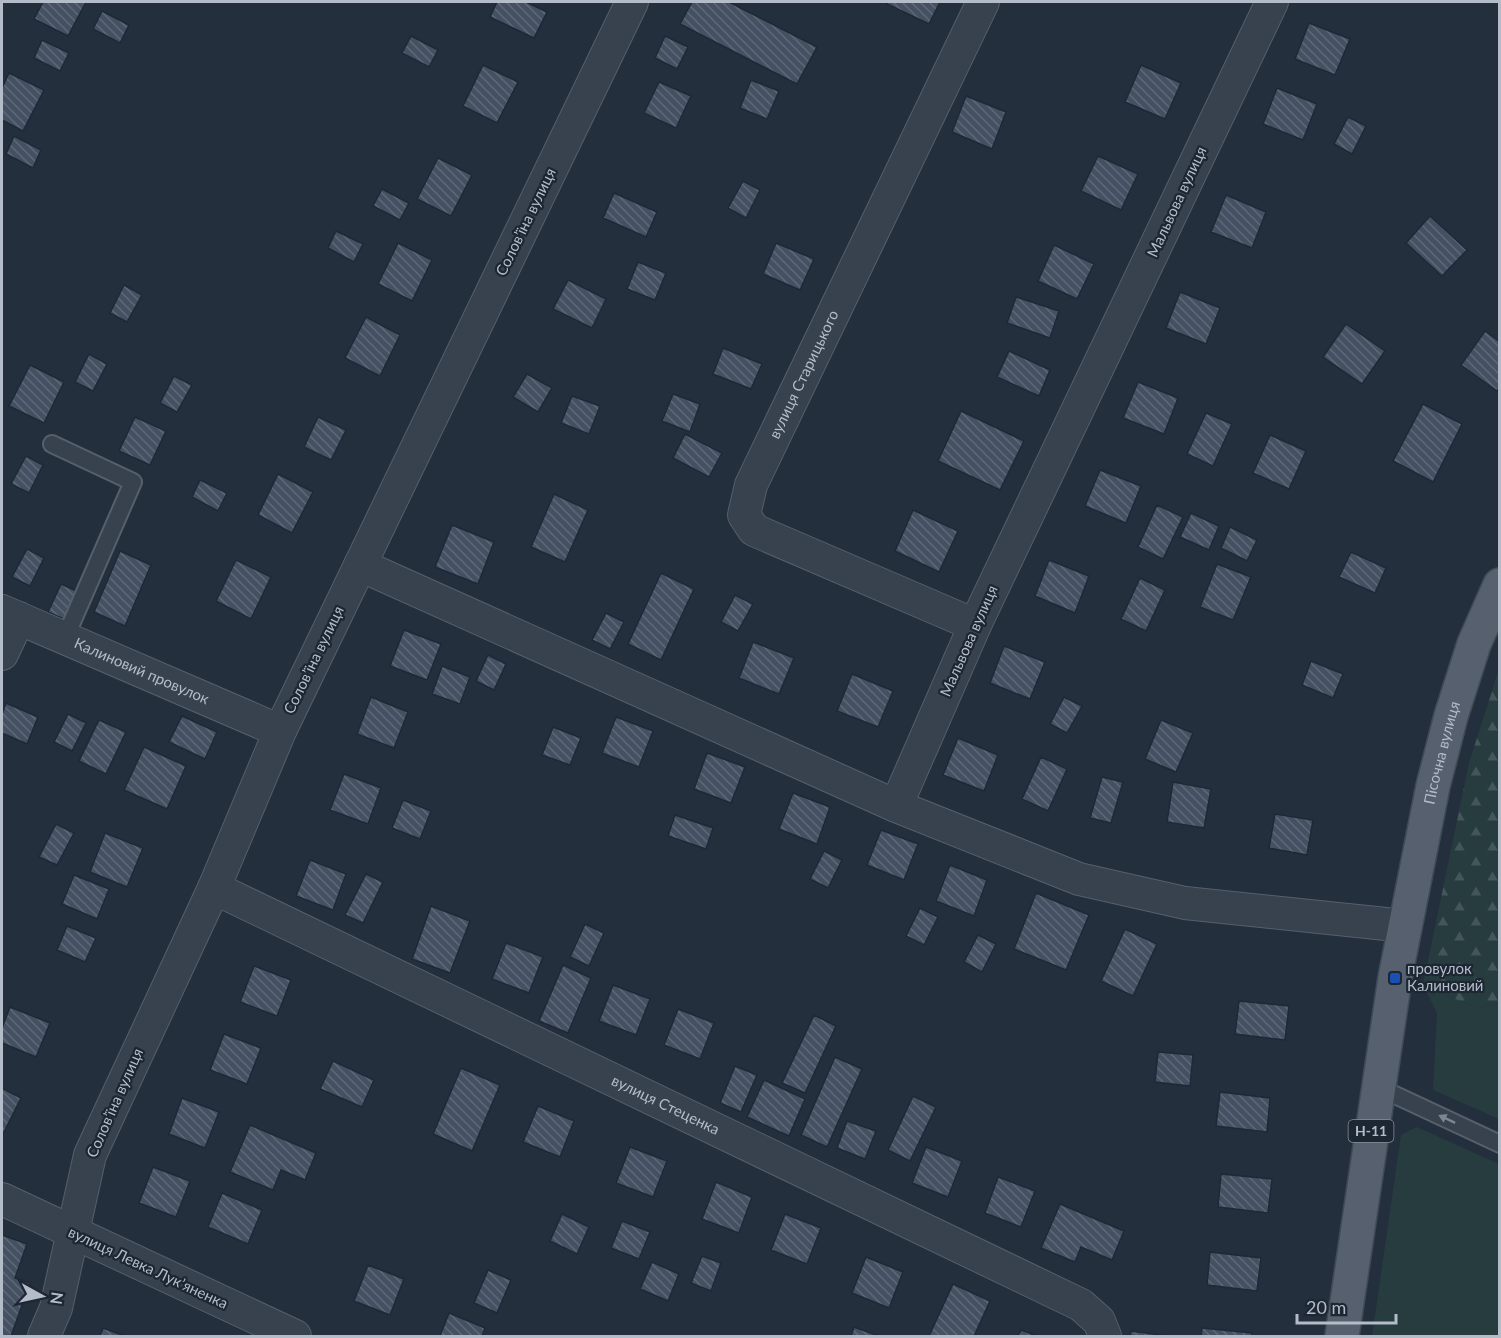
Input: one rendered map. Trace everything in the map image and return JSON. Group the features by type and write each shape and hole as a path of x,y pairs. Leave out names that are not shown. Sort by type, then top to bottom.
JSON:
{"main road":[{"name":"Пісочна вулиця","path":"1405,926 1433,786 1451,716 1474,644 1500,585"},
{"name":"Н-11","path":"1342,1336 1378,1087 1405,926"}],"street":[{"name":"Соловʼїна вулиця","path":"44,1336 56,1308 90,1155 214,888 280,731 632,2"},
{"name":"вулиця Старицького","path":"975,625 754,530 744,515 751,485 983,2"},
{"name":"Мальвова вулиця","path":"896,806 975,625 1272,2"},
{"path":"360,565 896,806 1090,881 1185,903 1405,926"},
{"path":"2,654 10,614"},
{"name":"Калиновий провулок","path":"10,614 280,731"},
{"name":"вулиця Стеценка","path":"214,888 1081,1305 1099,1321 1105,1336"},
{"name":"вулиця Левка Лукʼяненка","path":"2,1199 295,1336"}],"lane":[{"path":"52,444 133,482 65,638"},
{"path":"1378,1087 1500,1144"}],"green space":[{"path":"1499,669 1499,1004 1474,1007 1423,985 1469,763"},
{"path":"1423,985 1474,1007 1499,1004 1499,1119 1433,1090 1437,1013"},
{"path":"1417,1127 1499,1164 1499,1336 1372,1336 1401,1135"}],"building":[{"path":"43,2 86,2 68,36 34,19"},
{"path":"497,2 526,2 547,12 534,38 490,17"},
{"path":"692,2 729,2 817,47 797,84 680,24"},
{"path":"888,2 940,2 929,24 887,4"},
{"path":"102,11 129,25 120,43 93,29"},
{"path":"1309,23 1350,39 1335,75 1295,59"},
{"path":"411,36 438,50 429,67 402,53"},
{"path":"665,36 688,47 677,69 655,58"},
{"path":"42,40 69,53 60,71 34,58"},
{"path":"483,65 518,82 497,123 463,106"},
{"path":"1141,65 1181,83 1165,119 1125,102"},
{"path":"9,73 44,90 23,131 2,120 2,88"},
{"path":"751,80 779,91 767,119 740,108"},
{"path":"659,82 691,96 676,128 644,113"},
{"path":"1277,88 1317,104 1303,140 1263,124"},
{"path":"966,96 1006,112 992,149 952,132"},
{"path":"1348,117 1366,126 1352,154 1334,144"},
{"path":"14,136 41,150 33,168 6,154"},
{"path":"1098,156 1138,174 1121,210 1081,191"},
{"path":"438,158 472,175 451,216 417,199"},
{"path":"743,181 760,190 746,218 728,208"},
{"path":"382,189 409,203 400,220 373,206"},
{"path":"614,193 657,212 646,237 603,218"},
{"path":"1226,195 1266,212 1252,248 1211,232"},
{"path":"1430,216 1467,250 1442,276 1406,243"},
{"path":"336,231 363,244 354,262 328,248"},
{"path":"398,243 432,260 412,301 378,284"},
{"path":"776,243 814,259 800,290 763,274"},
{"path":"1054,245 1094,264 1077,299 1038,281"},
{"path":"638,262 666,273 655,300 627,289"},
{"path":"568,280 606,299 592,328 553,309"},
{"path":"124,285 142,295 127,322 110,313"},
{"path":"1180,292 1220,308 1206,344 1166,328"},
{"path":"1016,297 1059,311 1050,338 1007,323"},
{"path":"366,317 400,335 380,376 345,358"},
{"path":"1346,324 1385,351 1362,384 1323,357"},
{"path":"1485,331 1500,342 1500,387 1497,391 1461,365"},
{"path":"723,348 762,364 751,389 713,374"},
{"path":"1009,351 1050,370 1039,396 997,377"},
{"path":"89,354 107,364 93,391 75,382"},
{"path":"30,365 64,382 44,423 9,406"},
{"path":"527,374 552,388 538,412 513,397"},
{"path":"174,376 192,385 177,412 160,403"},
{"path":"1138,382 1178,398 1164,434 1123,418"},
{"path":"673,394 700,404 690,432 662,421"},
{"path":"572,396 600,406 589,434 561,423"},
{"path":"1423,404 1462,424 1433,482 1393,461"},
{"path":"961,411 1024,441 1000,490 938,461"},
{"path":"1206,413 1232,424 1213,466 1187,454"},
{"path":"135,417 166,431 150,465 119,451"},
{"path":"318,417 346,430 331,460 304,447"},
{"path":"685,434 722,453 709,477 673,458"},
{"path":"1270,435 1306,451 1289,489 1253,473"},
{"path":"26,456 43,465 29,493 11,484"},
{"path":"1100,470 1141,486 1126,523 1085,506"},
{"path":"278,474 313,492 292,533 258,515"},
{"path":"200,480 227,493 218,511 192,497"},
{"path":"554,494 588,510 565,562 531,547"},
{"path":"1157,505 1183,517 1163,559 1138,547"},
{"path":"913,510 958,531 939,572 895,551"},
{"path":"1191,513 1219,526 1209,550 1180,537"},
{"path":"452,525 494,542 478,584 435,567"},
{"path":"1230,527 1257,540 1247,561 1221,548"},
{"path":"27,549 44,558 30,586 12,577"},
{"path":"120,551 151,565 125,626 94,612"},
{"path":"1351,552 1386,568 1375,593 1339,577"},
{"path":"236,560 271,577 251,619 216,601"},
{"path":"1049,560 1089,576 1075,613 1035,596"},
{"path":"1217,564 1251,577 1233,620 1200,607"},
{"path":"661,573 694,589 661,660 628,644"},
{"path":"1140,578 1165,590 1146,631 1121,619"},
{"path":"61,584 79,592 66,620 48,612"},
{"path":"735,595 753,604 738,631 721,622"},
{"path":"606,613 624,622 610,649 592,640"},
{"path":"404,630 441,644 427,680 390,666"},
{"path":"753,642 794,658 779,694 739,678"},
{"path":"1004,646 1045,662 1030,699 990,683"},
{"path":"488,655 506,664 494,690 476,681"},
{"path":"1311,661 1343,674 1333,698 1302,685"},
{"path":"442,666 470,677 460,704 432,694"},
{"path":"852,674 893,691 878,727 837,711"},
{"path":"371,697 408,712 394,748 357,734"},
{"path":"1064,697 1082,706 1067,733 1050,724"},
{"path":"6,703 38,717 27,744 2,733 2,714"},
{"path":"68,714 86,723 72,751 54,742"},
{"path":"182,716 217,732 205,759 169,742"},
{"path":"616,717 653,731 639,767 602,753"},
{"path":"99,720 126,732 106,774 79,761"},
{"path":"1161,720 1193,733 1176,772 1145,759"},
{"path":"553,727 581,738 570,765 542,755"},
{"path":"958,738 998,755 984,791 943,775"},
{"path":"144,747 186,766 167,809 124,790"},
{"path":"707,753 745,767 731,803 694,789"},
{"path":"1041,757 1067,769 1048,811 1022,799"},
{"path":"344,774 381,788 368,824 330,810"},
{"path":"1102,777 1123,782 1111,823 1090,818"},
{"path":"1173,782 1211,789 1204,828 1167,822"},
{"path":"793,793 830,807 817,844 779,829"},
{"path":"403,800 431,811 420,839 392,828"},
{"path":"1275,814 1313,820 1307,855 1269,848"},
{"path":"675,815 713,828 706,849 668,836"},
{"path":"56,824 74,833 57,865 39,857"},
{"path":"881,830 918,844 904,880 867,865"},
{"path":"105,833 143,848 127,887 90,872"},
{"path":"824,851 842,860 828,888 810,879"},
{"path":"310,860 346,874 333,910 296,896"},
{"path":"950,865 987,880 974,916 936,901"},
{"path":"366,874 383,882 363,923 345,915"},
{"path":"74,875 109,889 97,919 62,904"},
{"path":"1036,893 1089,915 1066,970 1014,949"},
{"path":"431,906 470,921 450,973 412,959"},
{"path":"920,908 938,917 924,945 906,936"},
{"path":"585,924 604,933 589,966 570,957"},
{"path":"67,926 96,938 85,962 57,950"},
{"path":"1125,929 1157,944 1133,996 1101,981"},
{"path":"978,935 996,944 982,972 964,962"},
{"path":"506,943 543,957 529,993 492,979"},
{"path":"563,965 591,978 568,1033 539,1021"},
{"path":"254,966 291,980 277,1016 240,1002"},
{"path":"613,985 650,999 636,1035 599,1021"},
{"path":"1239,1001 1289,1006 1285,1040 1235,1034"},
{"path":"10,1007 50,1023 36,1057 2,1043 2,1028"},
{"path":"678,1009 714,1023 700,1059 664,1045"},
{"path":"814,1015 836,1026 805,1093 782,1083"},
{"path":"224,1034 261,1048 247,1084 210,1070"},
{"path":"1158,1052 1193,1055 1190,1086 1155,1082"},
{"path":"835,1057 862,1069 827,1147 801,1135"},
{"path":"333,1061 374,1080 362,1107 320,1089"},
{"path":"735,1066 757,1075 741,1112 720,1103"},
{"path":"461,1068 500,1085 472,1151 433,1134"},
{"path":"764,1080 805,1099 789,1136 747,1117"},
{"path":"2,1088 21,1098 3,1134 2,1133"},
{"path":"1220,1092 1270,1098 1267,1132 1216,1126"},
{"path":"913,1096 936,1107 910,1161 888,1150"},
{"path":"182,1098 219,1112 205,1148 169,1134"},
{"path":"538,1106 574,1121 560,1157 523,1142"},
{"path":"847,1121 876,1131 865,1159 837,1148"},
{"path":"250,1125 316,1153 305,1180 281,1170 273,1190 230,1172"},
{"path":"630,1147 667,1161 653,1197 616,1183"},
{"path":"926,1147 962,1161 948,1197 912,1183"},
{"path":"153,1167 190,1181 176,1217 139,1203"},
{"path":"1221,1174 1272,1179 1268,1213 1218,1207"},
{"path":"998,1177 1035,1191 1021,1227 985,1213"},
{"path":"716,1182 752,1197 739,1233 702,1219"},
{"path":"222,1193 262,1210 248,1244 208,1227"},
{"path":"1060,1204 1124,1231 1112,1260 1081,1247 1075,1262 1041,1248"},
{"path":"562,1214 589,1227 577,1254 550,1241"},
{"path":"785,1214 821,1228 807,1264 771,1250"},
{"path":"622,1221 650,1232 639,1259 611,1248"},
{"path":"2,1235 27,1244 15,1278 30,1283 11,1336 2,1336"},
{"path":"1210,1252 1261,1258 1257,1291 1207,1285"},
{"path":"702,1256 721,1263 711,1291 691,1283"},
{"path":"866,1257 903,1272 889,1308 852,1293"},
{"path":"652,1262 679,1274 668,1301 640,1289"},
{"path":"368,1265 404,1279 390,1315 354,1301"},
{"path":"488,1270 511,1280 497,1313 474,1303"},
{"path":"953,1284 990,1301 974,1336 929,1336"},
{"path":"449,1313 485,1328 482,1336 440,1336"},
{"path":"854,1327 879,1336 851,1336"},
{"path":"103,1328 125,1336 100,1336"},
{"path":"1202,1328 1252,1333 1252,1336 1201,1336"},
{"path":"1021,1330 1037,1336 1018,1336"},
{"path":"1131,1331 1168,1336 1130,1336"}],"place":[{"name":"провулок Калиновий","path":"1395,978"}]}
